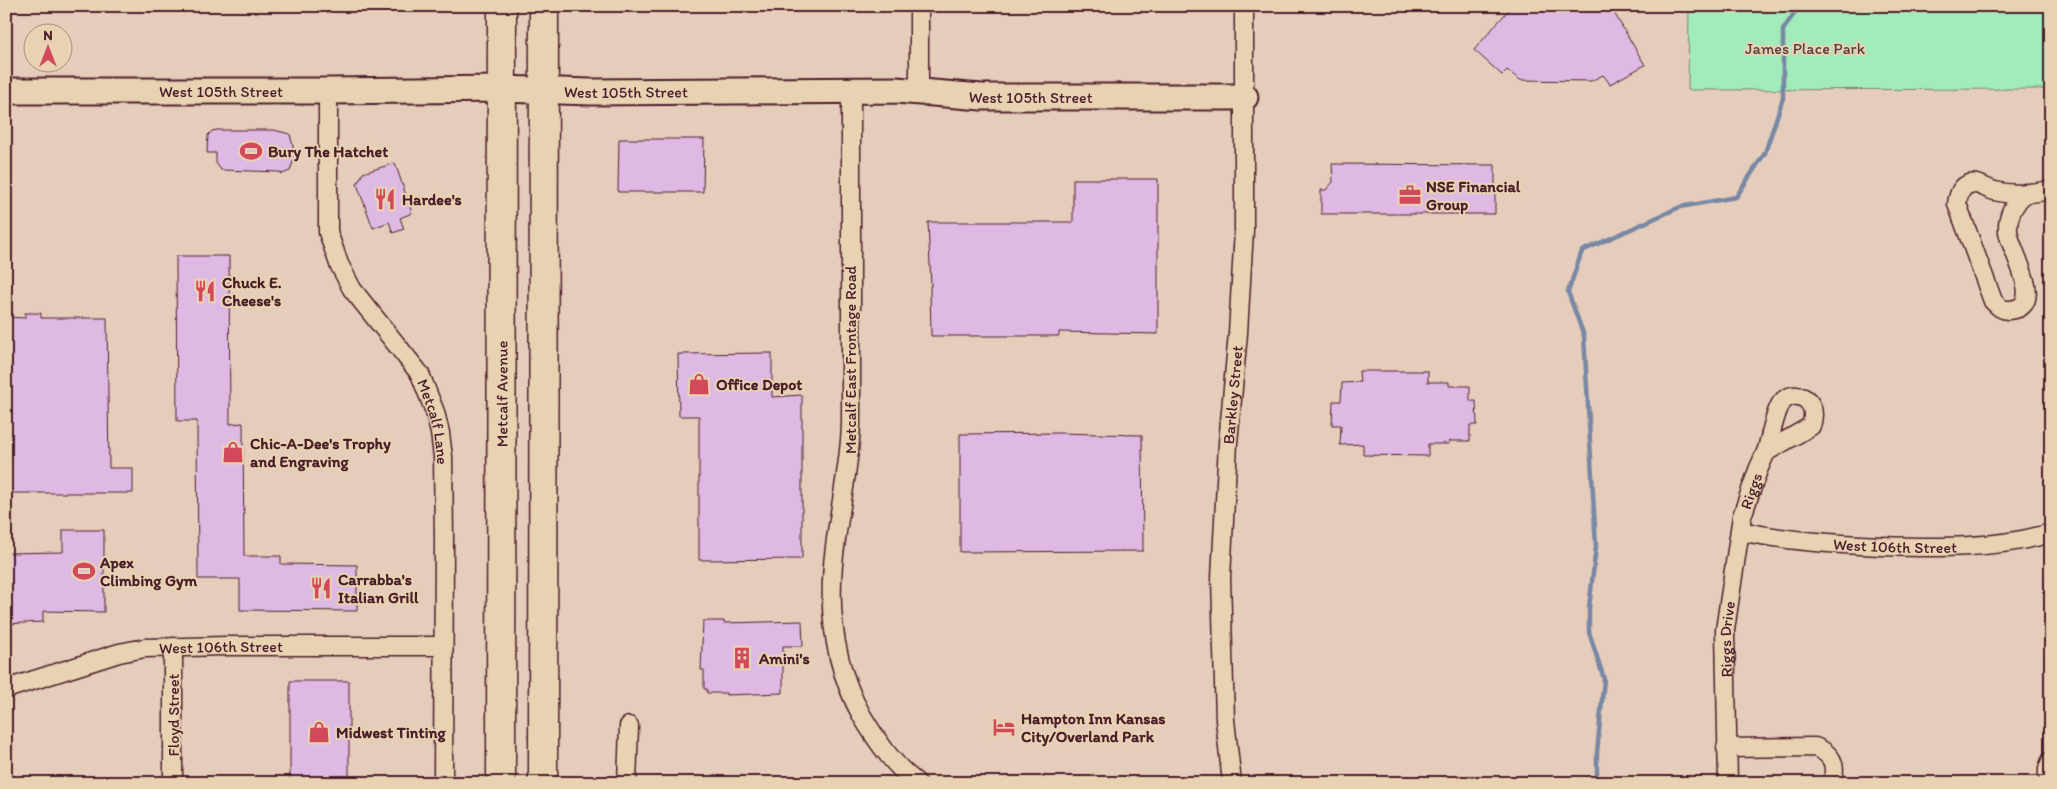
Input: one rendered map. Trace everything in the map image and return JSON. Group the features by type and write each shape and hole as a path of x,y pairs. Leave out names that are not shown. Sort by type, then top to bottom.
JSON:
{"main road":[{"name":"Metcalf Avenue","path":"502,6 502,783"},
{"path":"544,6 544,783"}],"street":[{"path":"919,6 919,92"},
{"name":"Barkley Street","path":"1232,783 1225,720 1221,578 1228,443 1238,334 1244,230 1244,6"},
{"name":"West 105th Street","path":"6,91 852,90 982,96 1245,97"},
{"name":"Metcalf East Frontage Road","path":"852,90 852,423 850,451 834,549 833,632 840,665 851,696 886,754 917,783"},
{"name":"Metcalf Lane","path":"328,91 328,232 339,264 352,289 420,374 435,412 440,433 443,475 443,783"},
{"path":"2025,193 2013,208 2008,223 2008,233 2027,285 2027,295 2025,302 2019,307 2005,310 1993,301 1957,204 1958,197 1961,190 1970,184 1979,185 1994,191 2025,193 2051,190"},
{"name":"Riggs","path":"1740,532 1749,494 1766,452"},
{"name":"West 106th Street","path":"1740,532 1800,541 1914,547 2000,544 2051,534"},
{"name":"Riggs Drive","path":"1728,783 1725,630 1740,532"},
{"name":"West 106th Street","path":"6,689 133,650 173,647 443,646"},
{"name":"Floyd Street","path":"173,647 173,783"},
{"path":"627,783 629,726"},
{"path":"1726,748 1816,747 1826,752 1834,760 1835,772 1832,783"},
{"path":"2051,762 2048,771 2048,778 2051,783"}],"green space":[{"name":"James Place Park","path":"1689,6 2051,6 2051,89 1688,90"}],"building":[{"path":"1512,6 1610,6 1645,65 1610,84 1603,75 1591,81 1520,80 1507,70 1502,75 1474,50"},
{"name":"Bury The Hatchet","path":"274,130 290,134 295,155 290,171 282,174 280,172 221,170 216,163 216,153 207,153 208,135 212,131"},
{"path":"619,139 704,139 703,192 618,192"},
{"name":"Hardee's","path":"395,163 412,213 400,218 404,229 393,233 389,222 373,228 357,184 363,173"},
{"path":"1332,164 1495,165 1495,214 1321,214 1321,190 1326,190 1333,182"},
{"path":"1073,179 1158,179 1158,334 1059,332 1059,336 931,336 928,222 1073,222"},
{"path":"176,256 229,256 230,424 243,423 244,556 281,556 281,564 357,565 357,611 240,610 240,579 198,579 197,421 177,421"},
{"path":"25,313 41,313 41,318 107,318 109,468 133,468 133,493 6,493 6,317 25,318"},
{"path":"772,353 772,397 802,395 802,559 699,560 699,416 679,416 678,354"},
{"path":"1359,371 1428,371 1428,382 1449,382 1449,386 1470,386 1470,401 1476,401 1477,425 1470,425 1470,441 1428,444 1428,456 1363,455 1363,444 1340,445 1341,425 1332,425 1333,401 1341,401 1342,383 1360,382"},
{"path":"1058,433 1142,435 1143,551 960,552 960,434"},
{"path":"63,530 104,530 104,612 43,611 43,622 6,624 6,553 63,552"},
{"name":"Amini's","path":"703,621 724,621 724,623 802,621 803,646 783,646 783,693 726,695 726,693 707,693 707,689 704,689 704,670 701,670"},
{"name":"Midwest Tinting","path":"290,681 349,681 349,782 290,782"}],"waterway":[{"path":"1597,783 1597,753 1604,679 1589,632 1589,608 1596,547 1584,336 1568,292 1582,251 1680,207 1736,197 1765,153 1783,98 1783,30 1799,6"}],"place":[{"name":"Bury The Hatchet","path":"251,151"},
{"name":"NSE Financial Group","path":"1410,195"},
{"name":"Hardee's","path":"385,199"},
{"name":"Chuck E. Cheese's","path":"205,291"},
{"name":"Office Depot","path":"699,384"},
{"name":"Chic-A-Dee's Trophy and Engraving","path":"233,452"},
{"name":"Apex Climbing Gym","path":"84,571"},
{"name":"Carrabba's Italian Grill","path":"321,588"},
{"name":"Amini's","path":"742,658"},
{"name":"Hampton Inn Kansas City/Overland Park","path":"1004,727"},
{"name":"Midwest Tinting","path":"319,732"}]}
